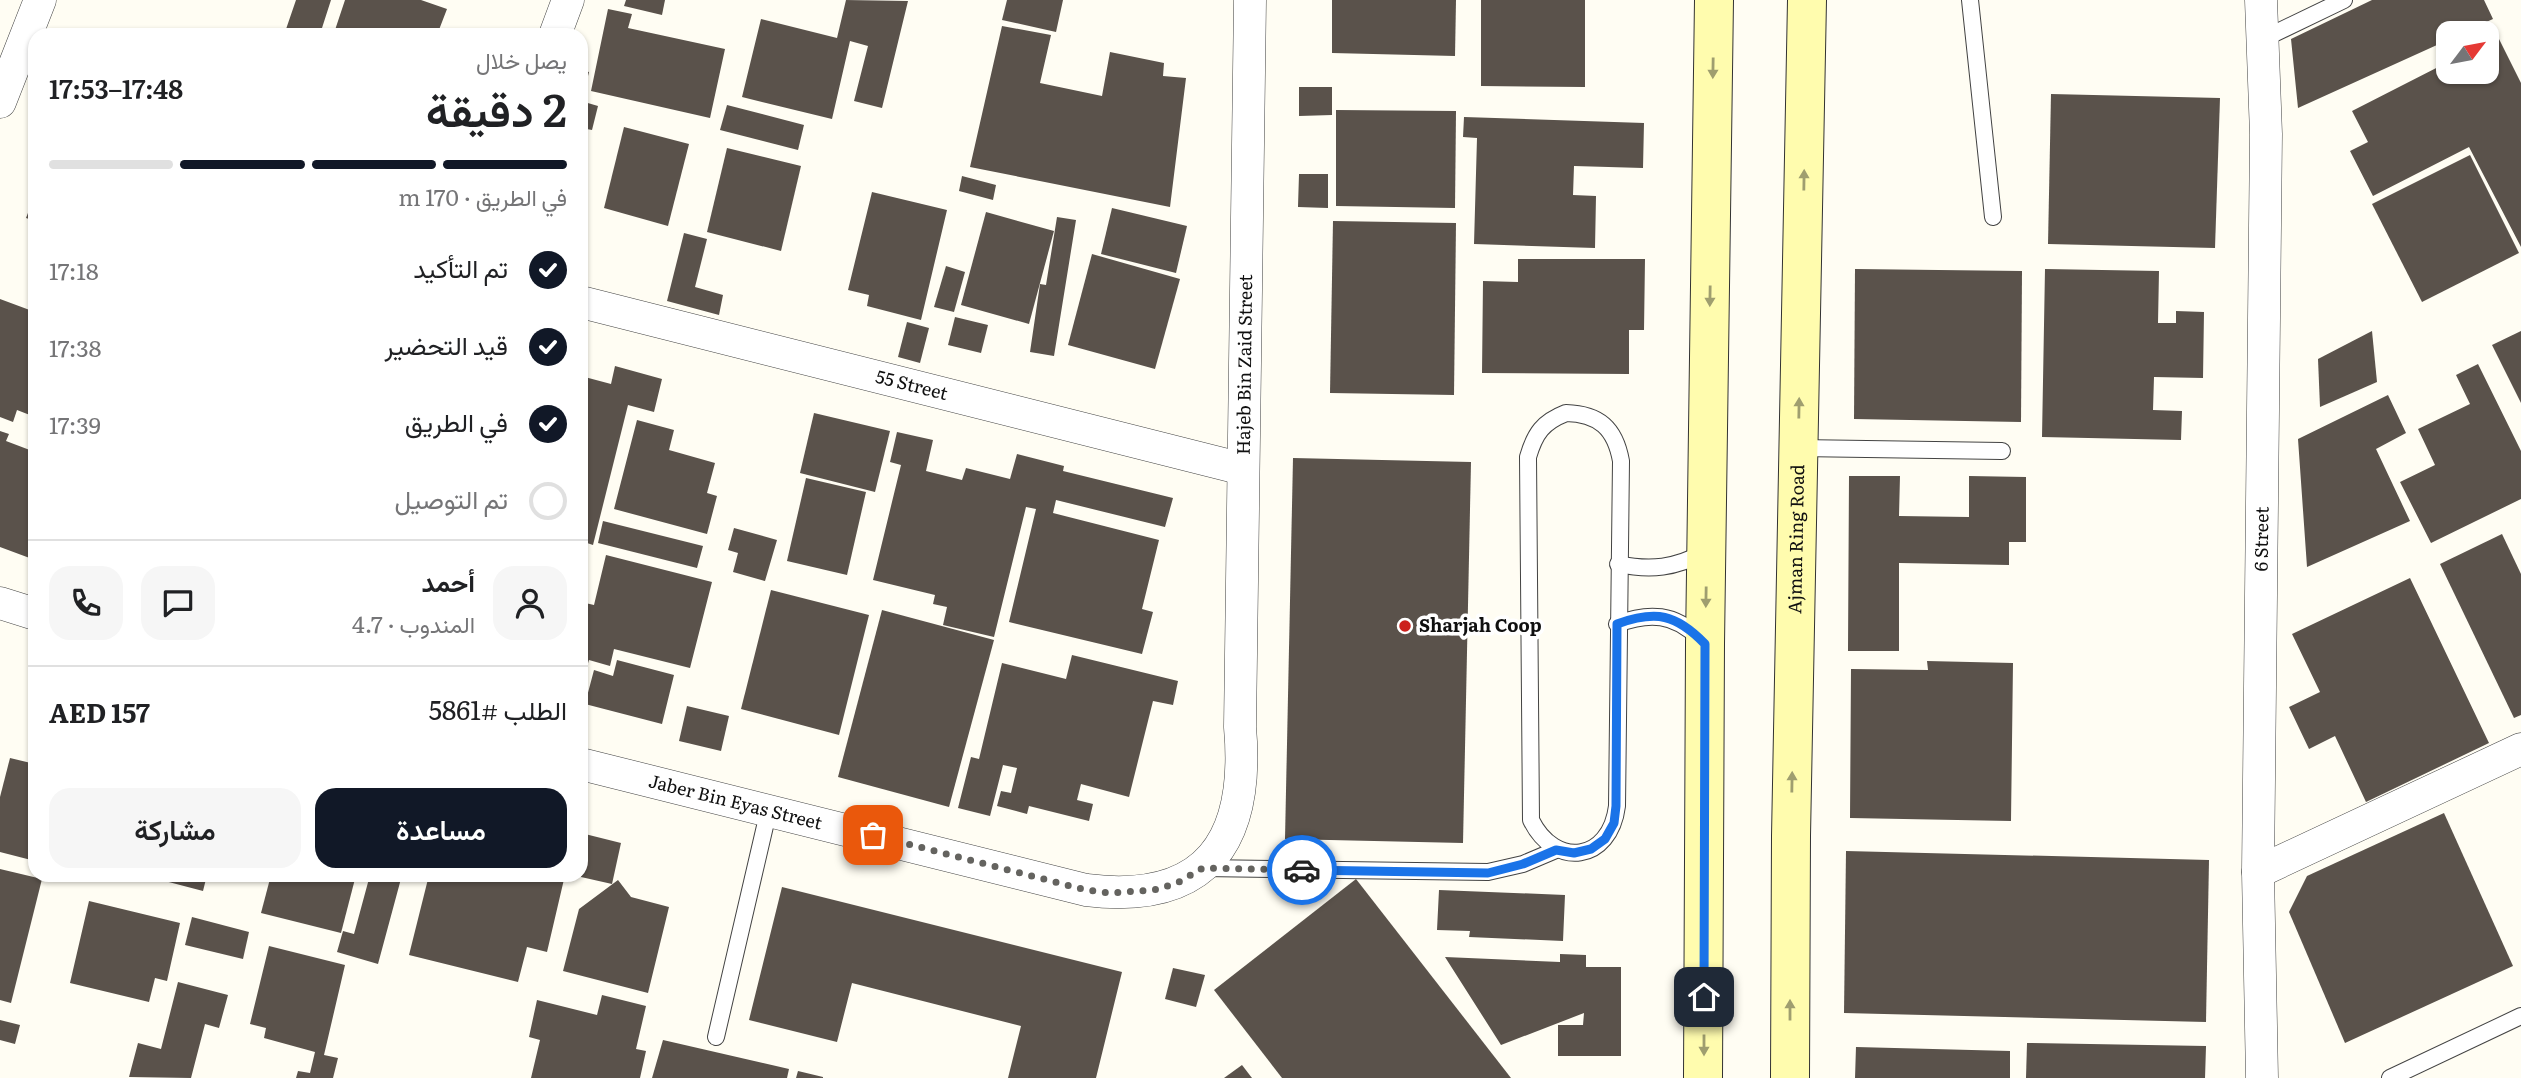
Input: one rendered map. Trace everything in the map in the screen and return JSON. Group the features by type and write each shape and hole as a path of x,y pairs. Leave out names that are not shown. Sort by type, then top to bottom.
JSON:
{"main road":[{"path":"1703,1078 1705,644 1714,0"},
{"name":"Ajman Ring Road","path":"1790,1078 1791,822 1807,0"}],"street":[{"path":"29,28 40,0"},
{"path":"558,28 568,0"},
{"name":"6 Street","path":"2261,0 2266,134 2258,872 2262,1078"},
{"name":"Hajeb Bin Zaid Street","path":"1240,727 1247,1"},
{"path":"0,102 28,31"},
{"name":"55 Street","path":"588,304 1243,469"},
{"path":"0,603 28,612"},
{"name":"Jaber Bin Eyas Street","path":"588,766 1110,893 1154,890 1177,883 1203,868 1222,844 1237,810 1243,758 1240,727"},
{"name":"Jaber Bin Eyas Street","path":"1053,881 1151,876 1191,852 1213,824 1220,803 1228,757 1240,727"},
{"path":"2258,872 2521,749"}],"lane":[{"path":"1970,0 1993,217"},
{"path":"2263,39 2344,0"},
{"path":"1566,413 1587,414 1605,424 1617,441 1621,461 1617,624 1614,823 1605,839 1591,849 1574,853 1556,850 1540,838 1531,820 1528,457 1533,437 1547,421 1566,413"},
{"path":"1799,448 2003,451"},
{"path":"1618,564 1641,569 1664,568 1707,551"},
{"path":"1617,624 1640,615 1665,616 1688,626 1705,644"},
{"path":"716,1037 769,809"},
{"path":"1203,868 1488,873 1523,864 1556,850"},
{"path":"2390,1078 2521,1016"}],"building":[{"path":"296,0 331,0 322,28 286,28"},
{"path":"345,0 421,0 447,9 440,28 336,28"},
{"path":"626,0 665,0 662,15 624,6"},
{"path":"846,0 908,1 882,108 854,101 868,46 850,41 832,119 742,97 761,19 837,38"},
{"path":"1007,0 1063,0 1056,32 1002,20"},
{"path":"1332,0 1456,0 1455,56 1332,53"},
{"path":"1481,0 1585,0 1585,87 1481,86"},
{"path":"2372,0 2484,0 2493,19 2436,21 2436,45 2298,108 2291,39"},
{"path":"608,9 632,14 628,28 725,49 710,118 591,91"},
{"path":"1002,26 1051,35 1040,83 1102,96 1110,52 1164,63 1163,76 1186,78 1170,207 970,167"},
{"path":"2499,39 2521,83 2521,247 2469,147 2373,196 2350,151 2368,142 2352,111 2436,68 2436,84 2499,84"},
{"path":"1299,87 1332,87 1332,115 1299,116"},
{"path":"2051,94 2220,98 2215,248 2048,244"},
{"path":"588,103 598,106 592,130 588,129"},
{"path":"727,105 804,125 798,150 720,130"},
{"path":"1336,110 1456,111 1455,208 1336,206"},
{"path":"1464,117 1644,123 1643,168 1574,166 1573,195 1596,196 1595,248 1474,244 1477,138 1463,137"},
{"path":"624,127 689,144 668,226 604,208"},
{"path":"727,148 801,166 781,251 707,232"},
{"path":"2470,155 2519,253 2422,302 2372,204"},
{"path":"1299,174 1328,174 1328,208 1298,207"},
{"path":"962,176 996,185 993,200 959,191"},
{"path":"872,192 947,210 921,320 867,306 869,295 848,290"},
{"path":"1112,208 1187,226 1176,273 1101,254"},
{"path":"986,212 1054,231 1029,324 961,305"},
{"path":"1057,217 1076,220 1054,356 1030,352 1040,284 1046,285"},
{"path":"1333,221 1456,223 1454,395 1330,393"},
{"path":"684,233 707,239 695,287 723,295 719,315 667,301"},
{"path":"1092,254 1180,279 1155,369 1068,345"},
{"path":"1518,259 1645,259 1644,330 1629,330 1629,374 1482,373 1483,281 1518,282"},
{"path":"946,266 965,272 954,312 934,307"},
{"path":"1855,269 2022,271 2021,422 1854,419"},
{"path":"2045,269 2159,271 2158,323 2176,323 2176,311 2204,312 2203,378 2154,377 2153,410 2182,411 2181,440 2042,437"},
{"path":"0,299 28,309 28,414 17,410 13,422 0,417"},
{"path":"955,317 988,325 981,353 948,345"},
{"path":"907,322 929,328 920,363 898,357"},
{"path":"2372,331 2377,382 2320,407 2318,359"},
{"path":"2521,331 2521,403 2492,345"},
{"path":"2478,364 2521,451 2521,499 2431,543 2400,482 2435,465 2418,429 2470,404 2456,375"},
{"path":"615,366 662,379 654,412 628,405 593,545 588,543 588,378 611,384"},
{"path":"2388,395 2406,433 2376,449 2410,521 2307,567 2298,439"},
{"path":"814,413 890,431 875,492 800,473"},
{"path":"637,420 674,430 669,450 715,463 707,493 717,496 707,534 614,509"},
{"path":"0,431 9,434 6,441 28,449 28,557 0,547"},
{"path":"897,432 933,440 926,471 962,480 966,468 1010,479 1017,454 1064,466 1063,471 1173,498 1165,527 1056,500 1053,513 1159,540 1142,609 1153,612 1142,654 1009,622 1036,509 1026,507 994,637 943,625 947,607 933,604 935,595 873,580 901,465 890,462"},
{"path":"1293,458 1471,462 1463,843 1285,839"},
{"path":"1849,476 1900,476 1899,516 1969,517 1969,476 2026,477 2026,542 2009,542 2009,565 1899,563 1899,651 1848,651"},
{"path":"806,478 866,492 847,575 787,561"},
{"path":"603,521 703,546 697,568 598,543"},
{"path":"734,528 777,540 765,581 733,572 738,553 728,550"},
{"path":"2502,534 2521,574 2521,715 2514,718 2440,564"},
{"path":"606,555 712,582 690,668 614,649 610,666 589,660 588,663 588,604 594,605"},
{"path":"2410,578 2489,743 2366,802 2335,736 2309,749 2289,707 2320,692 2292,634"},
{"path":"771,590 869,615 839,735 741,709"},
{"path":"882,610 994,640 949,807 838,777"},
{"path":"1072,655 1178,681 1173,705 1153,701 1129,797 1081,784 1077,800 1093,804 1089,821 1029,806 1027,814 997,806 1001,791 1011,793 1017,768 1003,765 990,816 958,808 971,757 979,759 1002,663 1066,679"},
{"path":"617,660 674,675 662,724 588,705 594,670 613,676"},
{"path":"1927,661 2013,663 2011,821 1850,818 1851,669 1928,670"},
{"path":"687,706 729,716 721,751 679,741"},
{"path":"10,758 28,762 28,859 0,852 0,797"},
{"path":"2444,813 2513,966 2345,1043 2289,912 2307,876"},
{"path":"588,835 621,843 612,884 588,879"},
{"path":"1846,851 2209,860 2206,1022 1844,1013"},
{"path":"0,869 28,876 28,882 41,882 11,1003 0,1000"},
{"path":"1356,879 1511,1078 1282,1078 1214,990"},
{"path":"618,880 631,897 669,907 648,993 563,971 579,909"},
{"path":"169,882 205,882 203,891"},
{"path":"269,882 354,882 341,933 261,913"},
{"path":"368,882 400,882 378,964 337,952 343,931 354,934"},
{"path":"427,882 563,882 547,952 527,947 518,982 409,955"},
{"path":"782,887 1122,972 1096,1078 1008,1078 1021,1026 852,983 837,1042 749,1020"},
{"path":"1439,890 1565,895 1563,941 1469,937 1470,931 1437,930"},
{"path":"89,901 180,923 167,981 155,978 149,1002 70,983"},
{"path":"192,917 249,932 243,959 185,945"},
{"path":"269,946 345,965 324,1055 338,1058 333,1078 296,1078 298,1071 310,1073 315,1052 264,1038 266,1028 250,1024"},
{"path":"1560,954 1586,955 1586,967 1621,967 1621,1056 1558,1056 1558,1025 1583,1025 1584,1013 1501,1045 1445,957 1560,962"},
{"path":"1173,968 1205,975 1196,1007 1165,999"},
{"path":"178,982 228,995 219,1028 205,1024 191,1078 129,1077 138,1043 161,1049"},
{"path":"602,995 646,1006 636,1049 646,1051 640,1078 531,1078 540,1040 529,1037 537,1000 597,1015"},
{"path":"0,1020 20,1025 15,1044 0,1040"},
{"path":"663,1040 789,1069 787,1078 652,1078"},
{"path":"2027,1043 2206,1046 2205,1078 2026,1078"},
{"path":"1856,1047 2010,1051 2010,1078 1855,1078"},
{"path":"1242,1065 1252,1078 1224,1078"},
{"path":"798,1071 823,1077 823,1078 796,1078"}],"way so far":[{"path":"873,835 1086,890 1110,893 1154,890 1177,883 1203,868 1302,870"}],"place":[{"name":"Sharjah Coop","path":"1405,626"}],"route":[{"path":"1302,870 1488,873 1523,864 1556,850 1574,853 1591,849 1605,839 1614,823 1616,806 1617,624 1640,615 1665,616 1688,626 1705,644 1704,997"}]}
